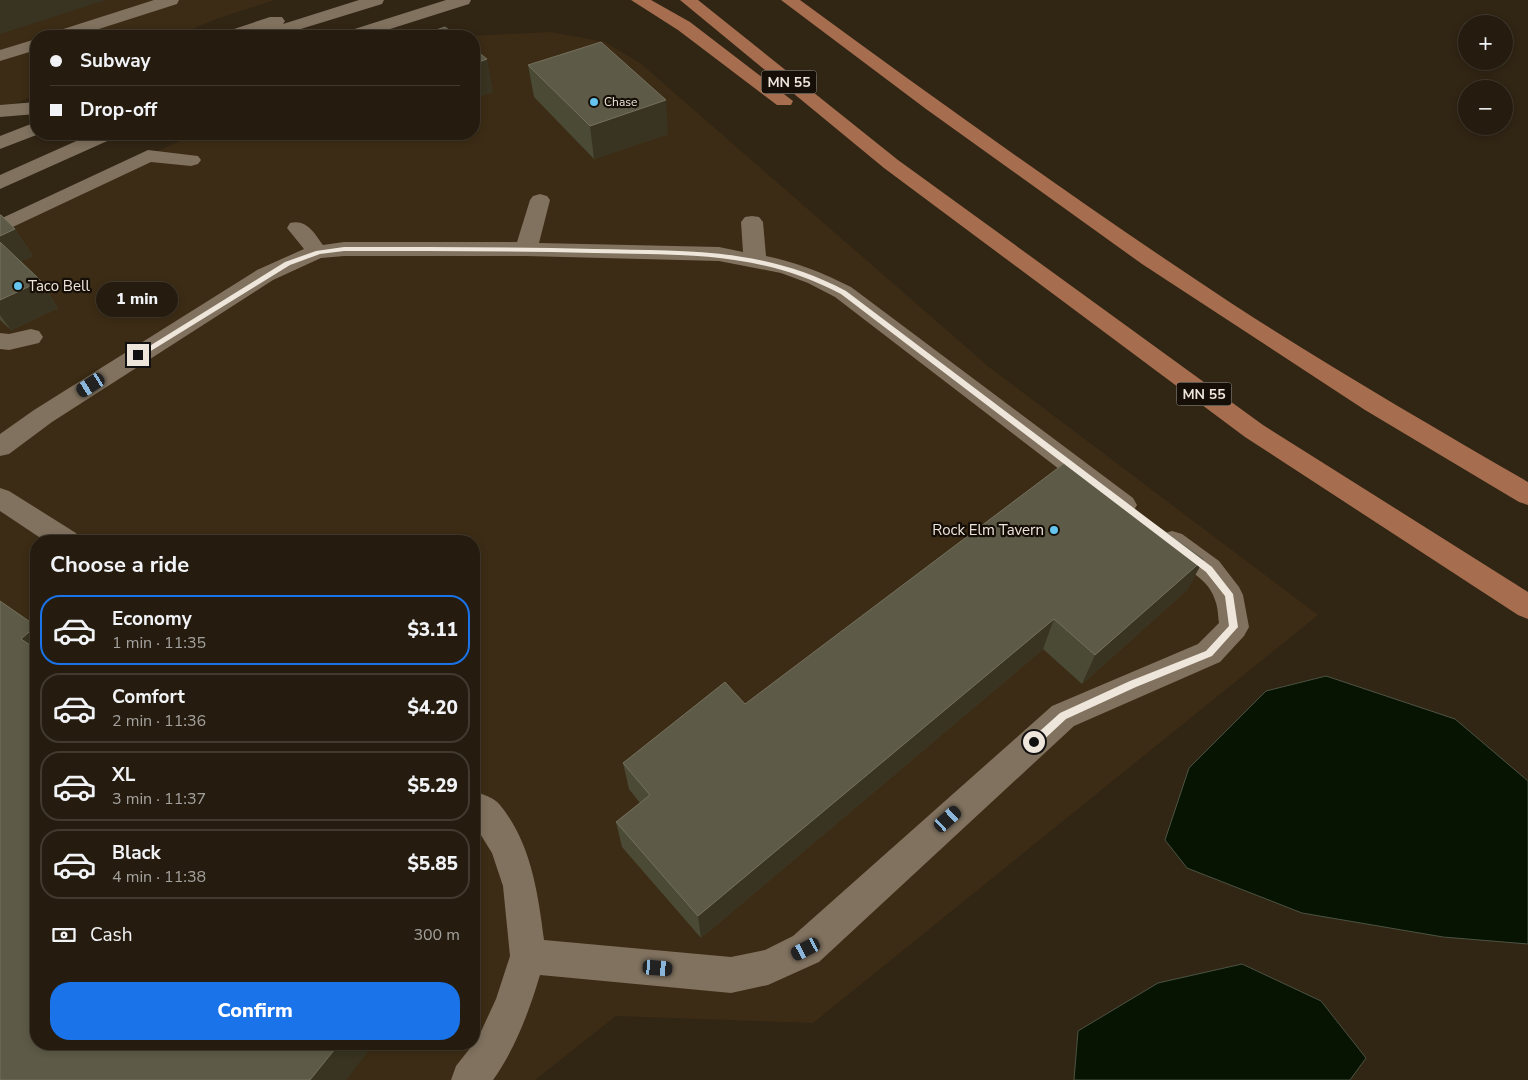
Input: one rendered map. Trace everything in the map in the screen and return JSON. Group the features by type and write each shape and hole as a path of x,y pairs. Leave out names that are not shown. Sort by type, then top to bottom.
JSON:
{"main road":[{"path":"639,0 684,26 790,105 891,164"},
{"name":"MN 55","path":"688,0 891,164 1254,431 1528,607"},
{"path":"789,0 1040,182 1220,305 1374,404 1528,495"}],"street":[{"path":"78,30 171,0"},
{"path":"250,30 342,0"},
{"path":"280,30 376,0"},
{"path":"370,30 463,0"},
{"path":"0,56 30,46"},
{"path":"0,111 30,108"},
{"path":"0,143 30,130"},
{"path":"0,183 94,140"},
{"path":"0,227 148,156 191,160"},
{"path":"526,249 540,200"},
{"path":"752,222 755,260"},
{"path":"298,228 318,252"},
{"path":"0,447 43,416 265,275 288,263 318,252 384,248 526,249 720,254 755,260 816,278 844,292 1209,569 1229,594 1234,627 1209,653 1133,684 1063,716 806,949 768,968 731,975 528,956"},
{"path":"0,341 9,342 31,337"},
{"path":"0,498 57,535"},
{"path":"470,1080 492,1051 512,1004 528,956 520,886 506,846 488,816 480,810"}],"shaded area":[{"path":"0,0 275,0 219,18 190,30 30,30 30,98 0,110"},
{"path":"550,32 605,42 640,63 989,367 1318,615 813,1023 616,1016 535,1080 0,1080 0,224 182,140 480,140 480,36"},
{"path":"1326,676 1455,719 1528,781 1528,944 1443,937 1302,913 1187,868 1165,840 1189,768 1266,691"},
{"path":"1242,964 1321,1001 1366,1058 1350,1080 1074,1080 1078,1031 1158,983"}],"building":[{"path":"445,27 449,30 436,30"},
{"path":"601,42 666,100 590,126 528,65"},
{"path":"480,54 487,59 480,62"},
{"path":"0,215 15,229 0,236"},
{"path":"0,242 41,281 0,300"},
{"path":"1066,462 1204,559 1095,655 1054,619 698,916 616,822 650,795 623,763 725,682 745,704"},
{"path":"0,601 30,622 30,631 21,639 30,645 30,1050 334,1050 310,1080 0,1080"}],"place":[{"name":"Chase","path":"594,102"},
{"name":"Taco Bell","path":"18,286"},
{"name":"Rock Elm Tavern","path":"1054,530"}],"route":[{"path":"138,355 265,275 288,263 318,252 344,249 526,249 720,254 786,267 816,278 844,292 1209,569 1229,594 1234,627 1209,653 1133,684 1063,716 1034,742"}]}
